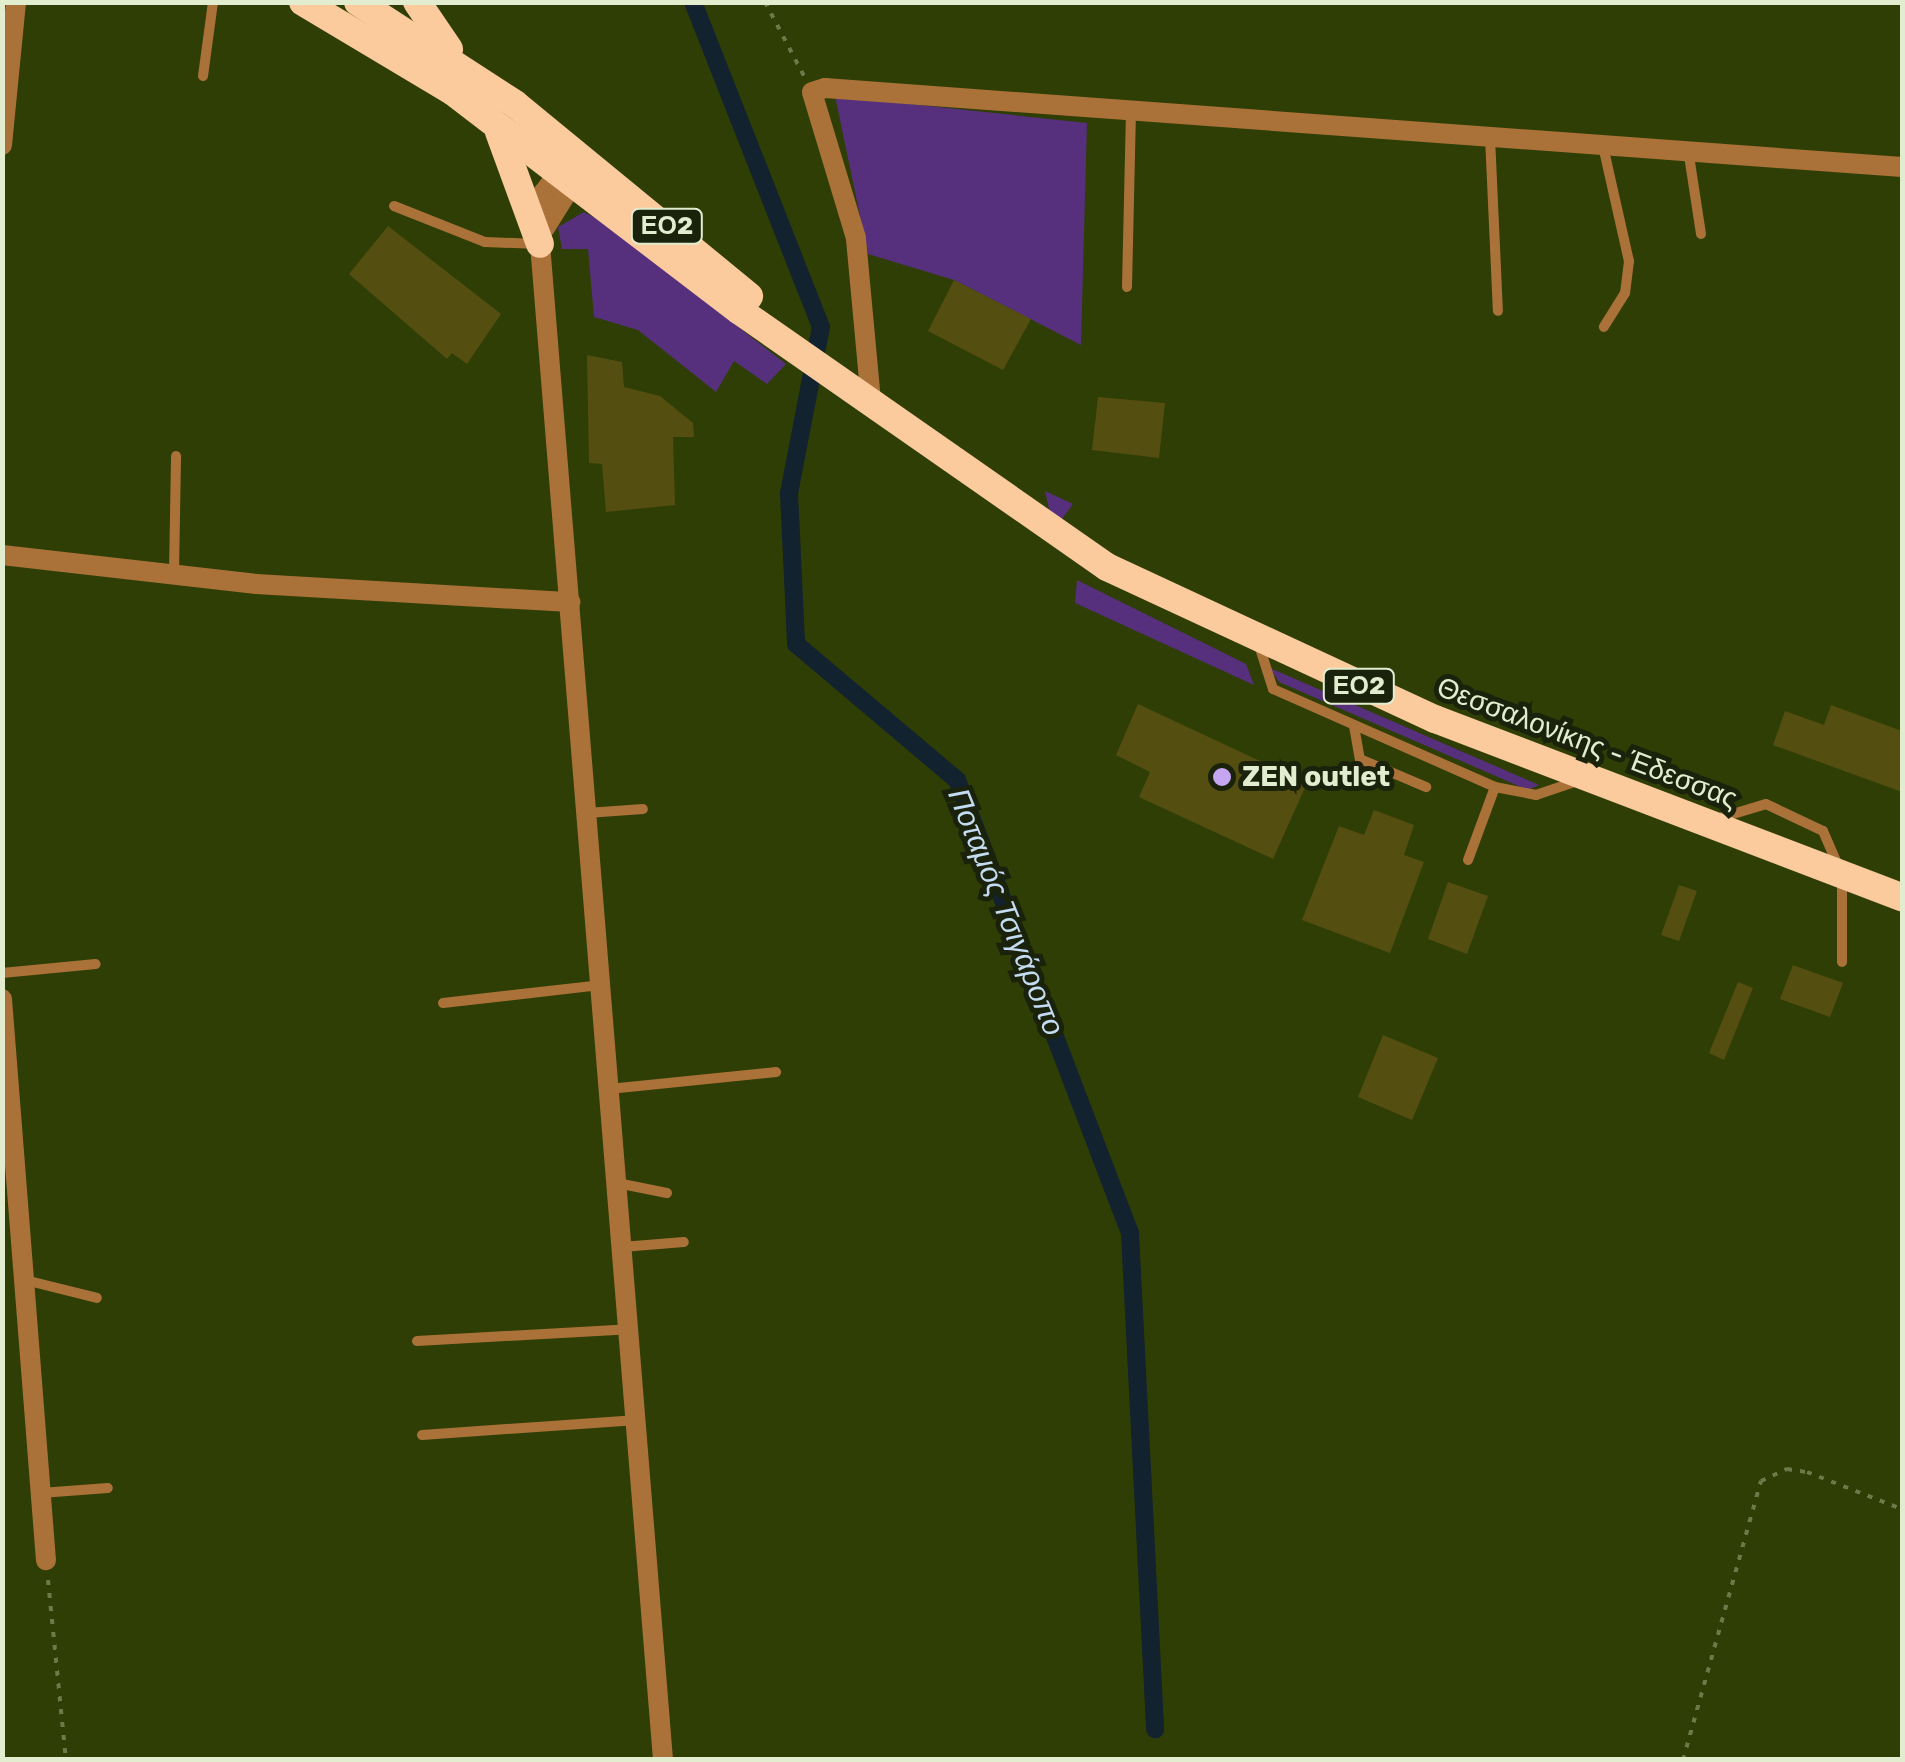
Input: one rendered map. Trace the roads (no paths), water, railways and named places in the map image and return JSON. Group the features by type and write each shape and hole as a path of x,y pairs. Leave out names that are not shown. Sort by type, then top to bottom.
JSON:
{"highway":[{"name":"Θεσσαλονίκης - Έδεσσας","path":"303,2 493,122 575,166"},
{"name":"Θεσσαλονίκης - Έδεσσας","path":"358,2 466,69 575,166 800,346 1050,533 1258,641 1585,778 1902,897"},
{"path":"417,2 466,69"},
{"path":"493,122 521,173 540,244"}],"street":[{"path":"2,144 16,2"},
{"path":"865,396 856,238 812,92 1129,106 1603,146 1688,148 1902,166"},
{"path":"575,166 540,244 663,1760"},
{"path":"2,555 174,573 570,602"},
{"path":"2,999 46,1560"}],"lane":[{"path":"203,76 214,2"},
{"path":"1127,287 1136,150 1129,106"},
{"path":"1490,137 1498,311"},
{"path":"1603,146 1629,261 1625,293 1604,327"},
{"path":"1688,148 1701,234"},
{"path":"394,206 485,242 540,244"},
{"path":"174,573 176,456"},
{"path":"1258,641 1268,686 1496,787 1536,795 1585,778"},
{"path":"1354,726 1360,760 1426,787"},
{"path":"1468,860 1496,787"},
{"path":"1702,824 1772,806 1823,831 1842,875 1842,962"},
{"path":"587,813 643,809"},
{"path":"2,972 96,964"},
{"path":"443,1003 601,984"},
{"path":"610,1090 776,1072"},
{"path":"617,1183 668,1193"},
{"path":"622,1246 684,1242"},
{"path":"25,1280 96,1298"},
{"path":"417,1341 630,1328"},
{"path":"422,1435 638,1420"},
{"path":"41,1493 108,1488"}],"waterway":[{"name":"Ποταμός Τσιγάροπο","path":"693,2 821,327 789,493 796,644 957,780 1130,1233 1155,1729"}],"place":[{"name":"ZEN outlet","path":"1222,777"}]}
